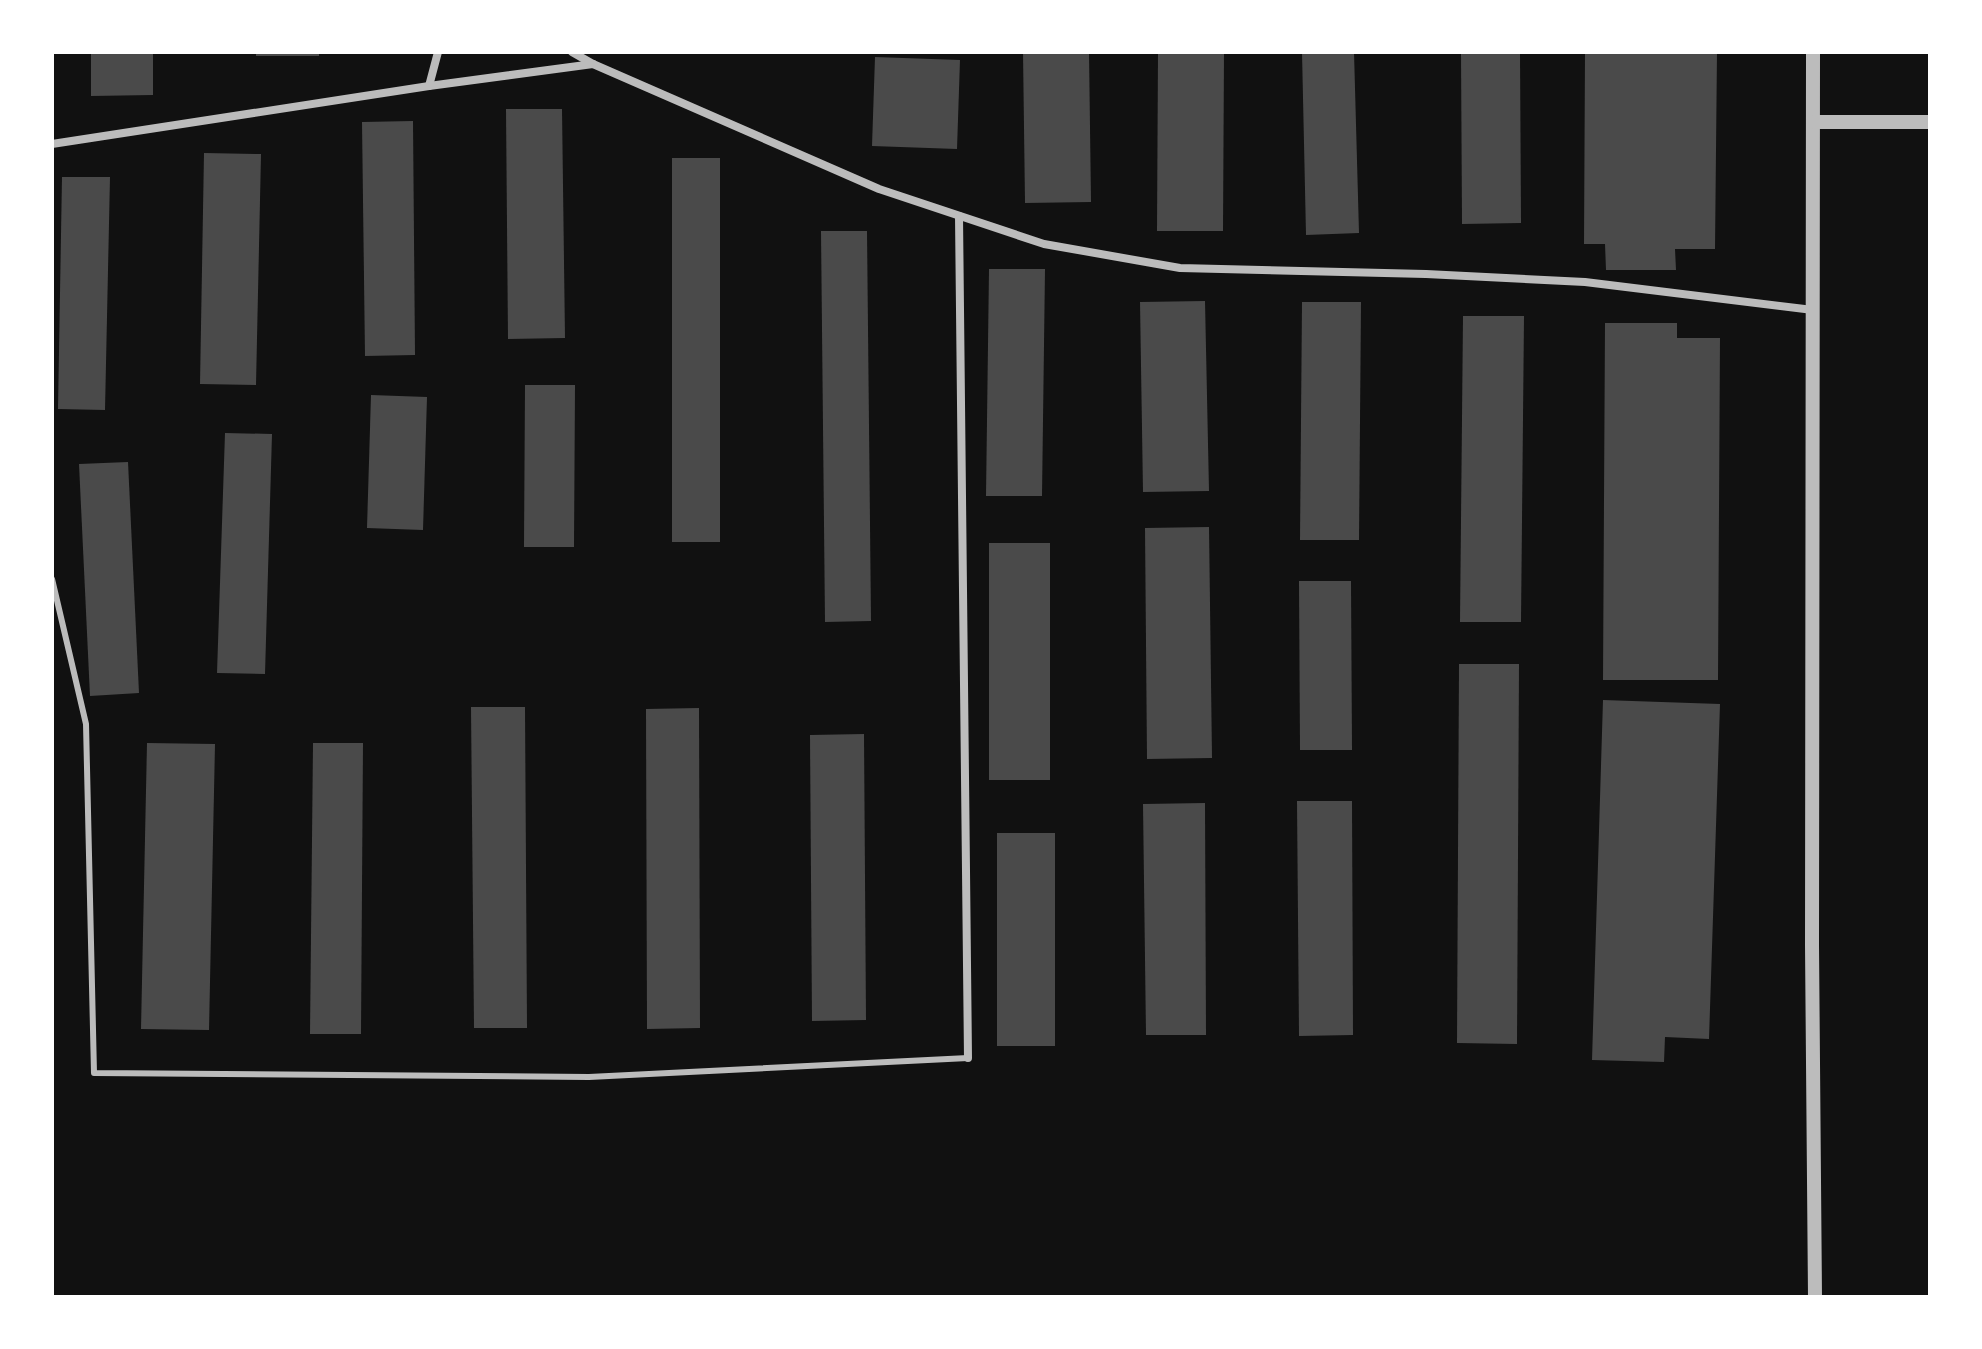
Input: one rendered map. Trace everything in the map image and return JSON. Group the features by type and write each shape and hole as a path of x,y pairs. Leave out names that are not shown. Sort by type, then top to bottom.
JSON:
{"street":[{"path":"429,86 438,52"},
{"path":"572,52 593,64 879,189 1044,244 1180,268 1426,274 1585,282 1813,310"},
{"path":"1813,52 1812,945 1815,1297"},
{"path":"52,144 593,64"},
{"path":"1813,122 1930,122"},
{"path":"959,216 968,1058"}],"lane":[{"path":"52,579 86,724 94,1073 589,1077 968,1058"}],"building":[{"path":"91,52 153,52 153,95 91,96"},
{"path":"256,52 319,52 319,56 256,56"},
{"path":"1023,52 1089,52 1091,202 1025,203"},
{"path":"1158,52 1224,52 1223,231 1157,231"},
{"path":"1302,52 1354,52 1359,233 1306,235"},
{"path":"1461,52 1520,52 1521,223 1462,224"},
{"path":"1585,52 1717,52 1715,249 1675,249 1676,270 1606,270 1605,244 1584,244"},
{"path":"875,57 960,60 957,149 872,146"},
{"path":"506,109 562,109 565,338 508,339"},
{"path":"413,121 415,355 365,356 362,122"},
{"path":"204,153 261,154 256,385 200,384"},
{"path":"672,158 720,158 720,542 672,542"},
{"path":"62,177 110,177 105,410 58,409"},
{"path":"821,231 867,231 871,621 825,622"},
{"path":"989,269 1045,269 1042,496 986,496"},
{"path":"1205,301 1209,491 1143,492 1140,302"},
{"path":"1302,302 1361,302 1359,540 1300,540"},
{"path":"1463,316 1524,316 1521,622 1460,622"},
{"path":"1605,323 1677,323 1677,338 1720,338 1718,680 1603,680"},
{"path":"525,385 575,385 574,547 524,547"},
{"path":"371,395 427,397 423,530 367,528"},
{"path":"225,433 272,434 265,674 217,673"},
{"path":"128,462 139,693 90,696 79,464"},
{"path":"1209,527 1212,758 1147,759 1145,528"},
{"path":"989,543 1050,543 1050,780 989,780"},
{"path":"1299,581 1351,581 1352,750 1300,750"},
{"path":"1459,664 1519,664 1517,1044 1457,1043"},
{"path":"1603,700 1720,704 1709,1039 1665,1037 1664,1062 1592,1060"},
{"path":"471,707 525,707 527,1028 474,1028"},
{"path":"699,708 700,1028 647,1029 646,709"},
{"path":"864,734 866,1020 812,1021 810,735"},
{"path":"147,743 215,744 209,1030 141,1029"},
{"path":"313,743 363,743 361,1034 310,1034"},
{"path":"1297,801 1352,801 1353,1035 1299,1036"},
{"path":"1205,803 1206,1035 1146,1035 1143,804"},
{"path":"997,833 1055,833 1055,1046 997,1046"}]}
